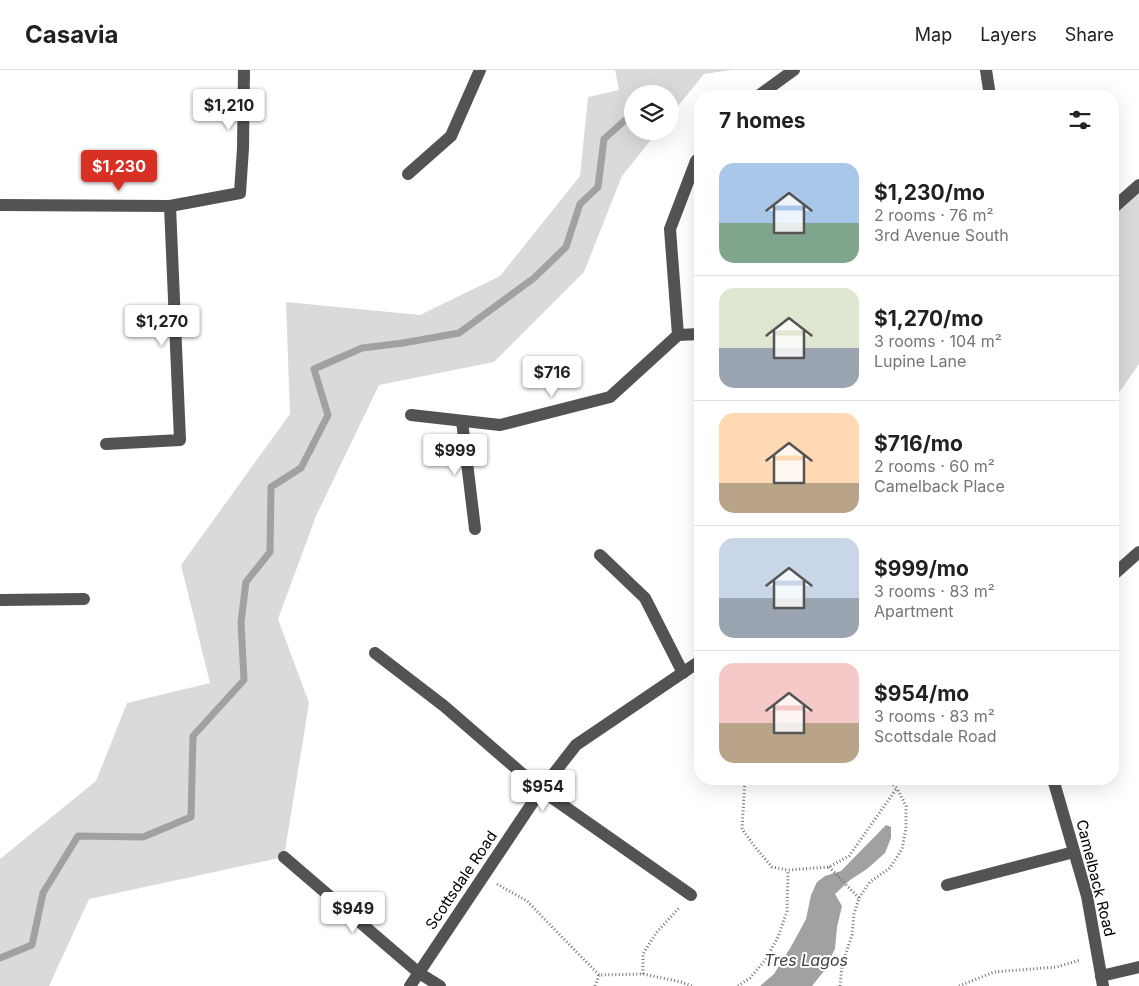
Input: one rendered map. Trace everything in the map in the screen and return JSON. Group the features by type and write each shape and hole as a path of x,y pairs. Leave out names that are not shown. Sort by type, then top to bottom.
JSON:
{"street":[{"path":"0,205 170,206 240,193 243,148 244,70"},
{"path":"408,174 451,136 480,70"},
{"path":"766,90 794,70"},
{"path":"986,70 989,90"},
{"path":"678,335 670,229 694,166"},
{"path":"1119,203 1139,185"},
{"path":"106,444 180,440 170,206"},
{"path":"411,415 500,426 610,397 678,335 694,334"},
{"path":"462,421 474,529"},
{"path":"1119,570 1139,552"},
{"path":"600,555 645,598 683,673"},
{"path":"0,600 84,599"},
{"path":"375,653 444,706 541,790 691,895"},
{"name":"Scottsdale Road","path":"410,986 541,790 576,745 694,665"},
{"name":"Camelback Road","path":"1055,785 1087,896 1102,981"},
{"path":"947,885 1074,852"},
{"path":"284,857 418,973 440,986"},
{"path":"1102,981 1139,967"}],"path":[{"path":"745,785 742,829 772,867 788,870 829,867 848,856 897,788"},
{"path":"840,986 842,965 852,935 854,914 859,898 870,882 890,868 902,850 906,828 906,806 897,788 893,785"},
{"path":"829,867 859,898"},
{"path":"738,986 750,978 766,959 778,937 787,911 788,870"},
{"path":"483,876 527,901 599,975 643,974 692,986"},
{"path":"643,974 643,954 656,932 691,895"},
{"path":"959,986 994,972 1057,967 1098,954"},
{"path":"595,986 599,975"}],"shaded area":[{"path":"615,70 731,70 704,74 679,105 679,85 624,85 624,140 651,140 622,176 584,272 494,362 379,385 316,516 278,619 309,703 284,857 89,899 49,986 0,986 0,859 96,781 127,703 210,683 181,565 290,414 286,302 420,315 500,276 580,176 588,97 619,90"},
{"path":"1139,185 1139,364 1119,392 1119,203"}],"water":[{"name":"Tres Lagos","path":"886,825 891,827 891,838 885,853 835,894 842,906 837,927 835,949 824,971 812,986 760,986 774,974 792,945 806,919 811,895 817,882 825,876 841,871"}],"waterway":[{"path":"0,958 32,945 43,893 78,836 143,837 191,817 193,736 244,680 241,622 246,582 270,552 271,487 301,468 328,415 314,369 362,348 459,333 534,278 566,247 580,204 598,187 604,139 624,121"}]}
